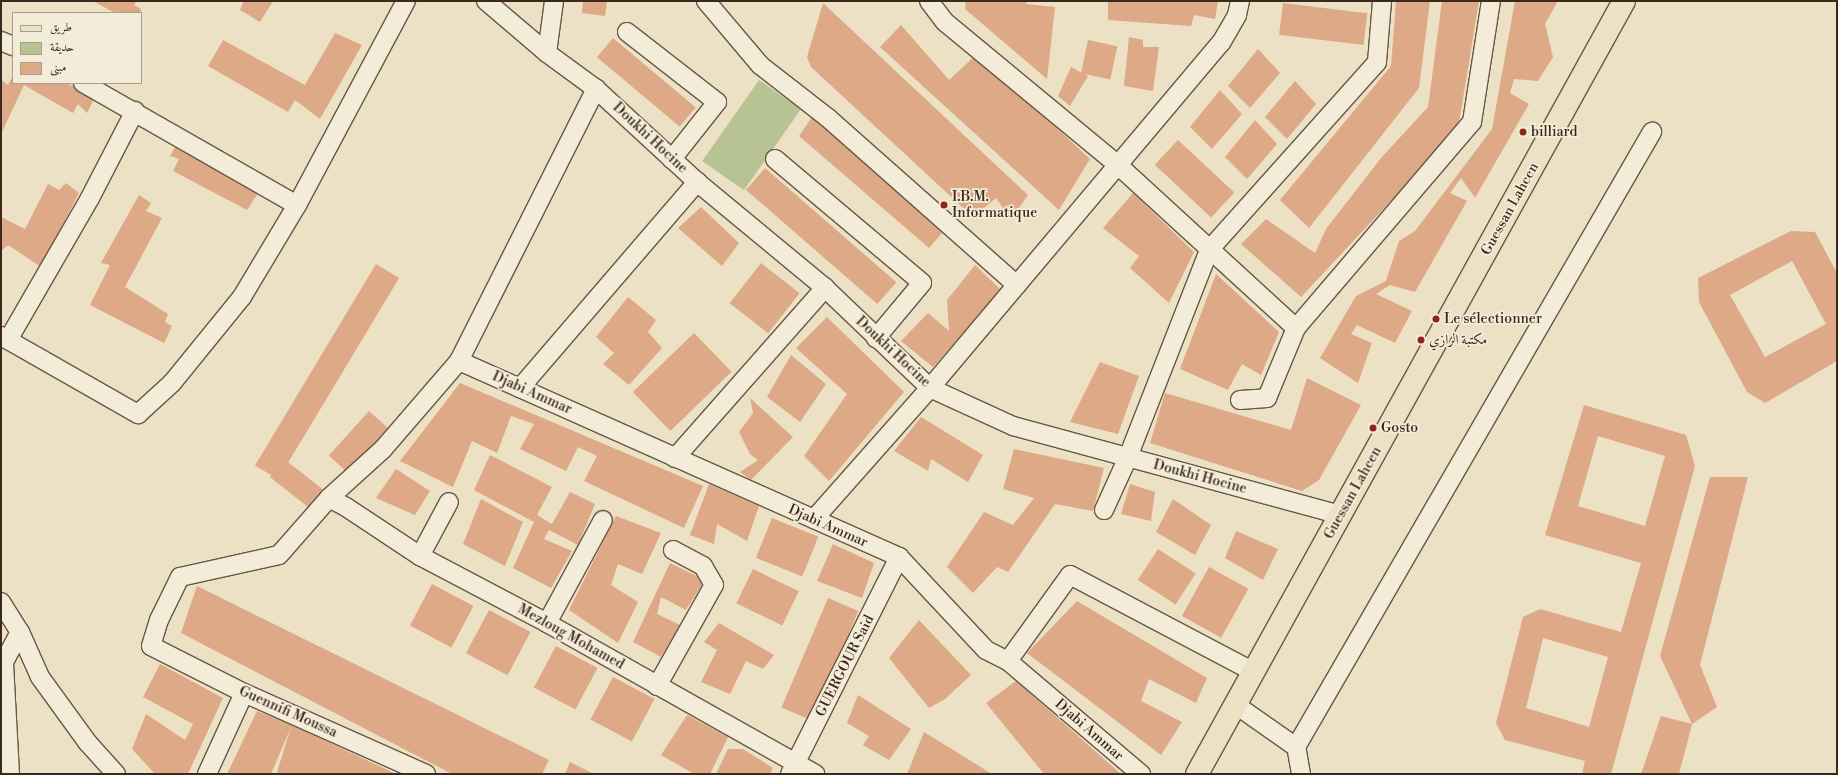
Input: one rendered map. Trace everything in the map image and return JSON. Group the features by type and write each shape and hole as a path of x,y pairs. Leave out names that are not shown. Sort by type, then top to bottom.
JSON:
{"main road":[{"name":"Guessan Lahcen","path":"1197,774 1624,1"}],"street":[{"path":"135,111 90,198 5,338 138,414 172,383 242,297 297,205 406,1"},
{"name":"Doukhi Hocine","path":"486,1 547,53 596,89 697,182 826,288 876,338 930,388 1012,426 1341,515"},
{"path":"547,53 554,1"},
{"path":"706,1 760,65 828,118 1017,285"},
{"path":"929,1 945,22 1119,166 1209,250 1296,328"},
{"path":"814,519 930,388 1119,166 1221,42 1237,15 1240,1"},
{"path":"1104,510 1128,457 1209,250 1377,62 1382,1"},
{"path":"1240,400 1267,398 1296,328 1472,122 1491,1"},
{"path":"626,32 717,102 672,159"},
{"path":"1,41 12,46"},
{"path":"85,84 135,111 297,205"},
{"path":"329,498 383,450 459,360 596,89"},
{"path":"1301,774 1296,747 1652,132"},
{"path":"775,159 922,283 876,338"},
{"path":"520,388 697,182"},
{"path":"675,458 826,288"},
{"name":"Djabi Ammar","path":"459,360 899,558 986,650 1008,660 1141,774"},
{"name":"Mezloug Mohamed","path":"329,498 346,507 420,556 547,623 657,686 793,769 815,774"},
{"name":"Guennifi Moussa","path":"329,498 279,555 180,577 159,620 151,646 244,693 426,774"},
{"path":"420,556 449,502"},
{"path":"547,623 603,520"},
{"path":"657,686 714,585 703,566 673,550"},
{"name":"GUERGOUR Said","path":"793,769 899,558"},
{"path":"1008,660 1070,575 1254,672"},
{"path":"1,602 20,632 40,677 88,743 116,774"},
{"path":"10,774 4,662 20,632"},
{"path":"207,774 244,693"},
{"path":"1236,705 1296,747"}],"green space":[{"path":"759,80 801,109 744,190 702,161"}],"building":[{"path":"93,1 137,1 134,5 141,9 140,12 113,12"},
{"path":"244,1 273,1 260,22 240,10"},
{"path":"583,1 607,1 605,16 582,13"},
{"path":"966,1 1027,1 1026,4 1055,7 1047,79 965,9"},
{"path":"1108,1 1218,1 1215,19 1194,15 1191,26 1108,20"},
{"path":"1396,1 1430,1 1419,88 1309,228 1280,200 1391,66"},
{"path":"1442,1 1479,1 1458,129 1301,297 1241,244 1266,219 1315,253 1326,229 1381,158 1428,107"},
{"path":"1515,1 1558,1 1545,24 1553,57 1538,81 1514,79 1510,93 1529,104 1475,198 1461,178 1450,193 1467,201 1415,292 1390,285 1376,294 1412,311 1395,343 1357,325 1351,334 1372,343 1358,383 1320,358 1356,296 1386,281 1399,241 1415,231 1492,129"},
{"path":"823,3 1028,195 1011,219 996,198 973,217 811,67 807,57"},
{"path":"1283,3 1367,13 1363,45 1279,35"},
{"path":"901,25 949,80 977,54 1090,159 1059,210 880,47"},
{"path":"335,33 362,45 320,119 295,100 288,112 208,66 223,40 305,85"},
{"path":"1129,37 1143,40 1143,47 1159,47 1153,91 1124,86"},
{"path":"613,38 696,107 680,127 597,57"},
{"path":"1088,40 1117,46 1110,79 1081,73"},
{"path":"1258,49 1280,73 1250,108 1228,86"},
{"path":"1071,67 1088,76 1070,106 1058,96"},
{"path":"12,78 12,84 69,84 94,99 87,113 78,104 73,113 24,85 1,134 1,80 8,85"},
{"path":"1295,81 1316,104 1287,139 1265,117"},
{"path":"1220,90 1242,114 1212,149 1190,127"},
{"path":"814,114 943,232 929,248 799,136"},
{"path":"1255,120 1277,144 1247,179 1225,157"},
{"path":"179,140 260,190 247,210 173,171 179,159 170,156"},
{"path":"1178,140 1234,193 1211,217 1155,165"},
{"path":"765,168 896,282 877,304 746,190"},
{"path":"66,183 79,193 41,267 8,245 1,251 1,217 25,229 48,184 59,190"},
{"path":"1133,193 1194,252 1169,303 1130,268 1139,256 1103,228"},
{"path":"139,195 151,203 146,211 162,218 125,287 168,314 165,322 172,326 164,343 90,305 110,265 101,263"},
{"path":"701,207 739,243 722,266 678,228"},
{"path":"1791,231 1815,232 1837,273 1837,361 1765,403 1747,392 1699,302 1698,278","holes":["1792,261 1826,324 1765,357 1730,295"]},
{"path":"761,263 800,293 768,333 730,303"},
{"path":"376,264 399,278 278,479 255,465"},
{"path":"975,265 1001,290 933,367 901,341 928,313 949,331 947,300"},
{"path":"1216,274 1279,332 1261,375 1242,364 1228,390 1180,369"},
{"path":"628,297 656,320 648,332 662,348 629,385 603,364 614,353 596,337"},
{"path":"827,317 904,392 829,481 804,456 847,394 796,348"},
{"path":"694,333 732,372 670,431 633,392"},
{"path":"791,355 826,384 800,422 767,397"},
{"path":"1100,362 1139,376 1118,434 1070,422"},
{"path":"1307,378 1361,405 1319,480 1302,491 1150,443 1165,393 1291,430"},
{"path":"460,383 703,486 684,528 584,481 597,456 578,447 566,471 520,449 534,424 511,416 497,453 472,441 453,487 400,461"},
{"path":"750,398 793,437 751,480 740,472 758,460 750,454 739,432 753,413"},
{"path":"1584,405 1686,435 1695,466 1611,774 1582,774 1585,761 1505,740 1496,723 1523,617 1540,609 1621,632 1641,563 1545,535","holes":["1598,436 1665,456 1645,526 1578,506","1543,638 1608,657 1589,727 1526,708"]},
{"path":"369,411 391,431 351,476 329,456"},
{"path":"921,417 983,455 968,482 931,459 928,471 894,451"},
{"path":"1014,449 1104,468 1093,511 1055,504 1008,572 997,567 973,593 947,567 984,512 1013,525 1034,498 1003,489"},
{"path":"490,455 552,487 537,515 552,524 570,492 595,504 578,545 549,530 544,539 572,551 551,588 513,568 534,522 474,490"},
{"path":"284,459 327,492 312,510 270,477"},
{"path":"396,469 430,491 415,515 376,498"},
{"path":"1710,477 1748,477 1700,665 1717,707 1692,724 1660,656"},
{"path":"709,484 759,506 747,541 717,524 714,544 690,535"},
{"path":"1130,484 1155,492 1151,521 1121,514"},
{"path":"481,499 523,522 505,566 463,544"},
{"path":"1173,499 1211,525 1195,555 1156,532"},
{"path":"616,516 661,533 642,574 618,564 611,585 638,602 618,643 569,610"},
{"path":"772,518 818,537 802,577 756,558"},
{"path":"1236,531 1278,549 1263,580 1225,558"},
{"path":"833,544 874,563 862,598 817,581"},
{"path":"1158,549 1196,574 1176,605 1138,580"},
{"path":"670,563 705,580 686,610 661,597 657,614 680,625 661,657 633,642"},
{"path":"1209,567 1248,589 1221,638 1182,616"},
{"path":"753,569 799,591 782,626 736,603"},
{"path":"432,584 473,606 451,648 410,625"},
{"path":"197,586 549,760 542,774 452,774 181,633"},
{"path":"828,598 858,611 812,720 782,708"},
{"path":"1077,601 1207,678 1196,703 1149,679 1141,701 1182,722 1161,755 1027,653"},
{"path":"489,610 530,632 507,675 466,653"},
{"path":"919,620 971,675 945,699 929,708 889,658"},
{"path":"719,623 774,655 763,669 746,661 730,694 701,682 717,650 704,642"},
{"path":"556,646 597,668 575,710 534,687"},
{"path":"160,664 223,698 188,774 155,774 132,749 146,714 185,740 193,724 143,697"},
{"path":"613,677 654,699 632,741 590,719"},
{"path":"1016,681 1121,774 1044,774 986,703"},
{"path":"858,695 911,729 889,760 863,745 869,736 847,723"},
{"path":"257,711 292,725 396,774 280,774 277,772 291,727 271,774 227,774"},
{"path":"687,715 728,737 710,774 694,774 661,755"},
{"path":"1661,716 1692,724 1679,774 1641,774"},
{"path":"924,732 992,774 907,774"},
{"path":"728,749 743,749 773,768 770,774 716,774"},
{"path":"570,762 594,774 565,774"}],"place":[{"name":"billiard","path":"1523,132"},
{"name":"I.B.M. Informatique","path":"944,205"},
{"name":"Le sélectionner","path":"1436,319"},
{"name":"مكتبة الرازي","path":"1421,340"},
{"name":"Gosto","path":"1373,428"}]}
